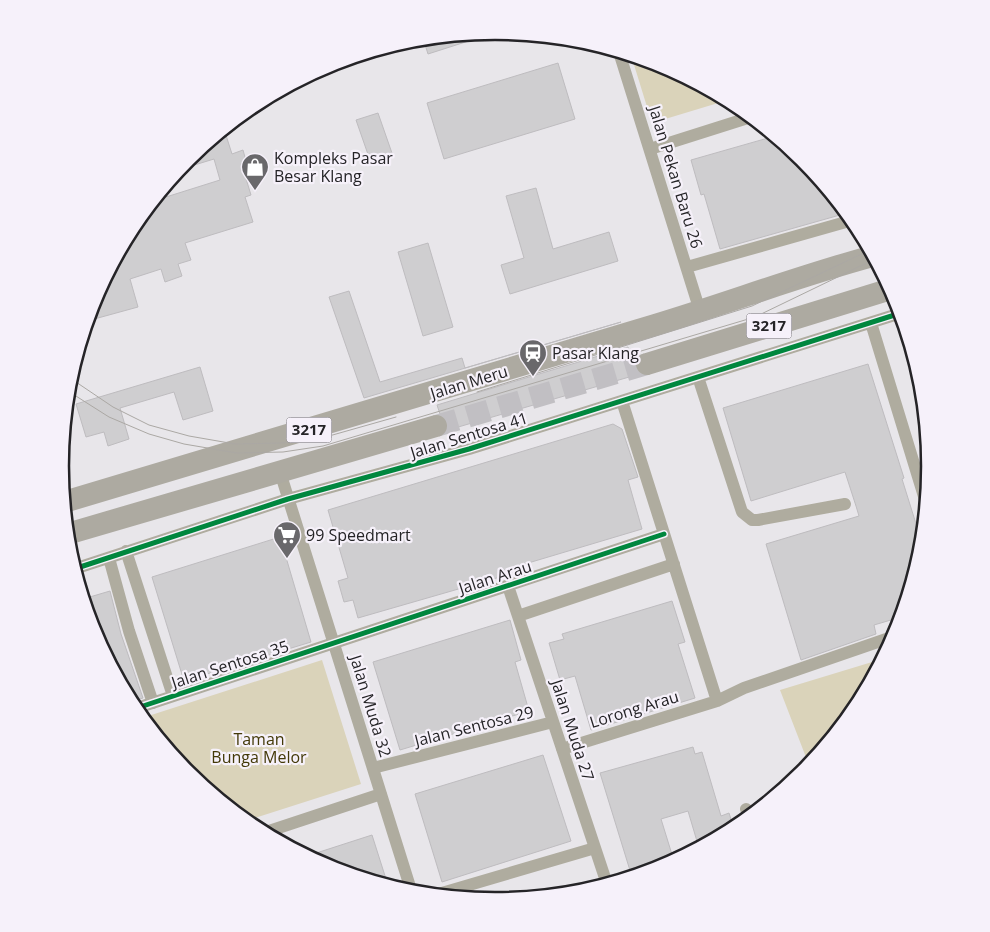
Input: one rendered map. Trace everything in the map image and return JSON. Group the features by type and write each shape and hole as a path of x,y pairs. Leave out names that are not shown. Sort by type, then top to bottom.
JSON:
{"highway":[{"name":"Jalan Meru","path":"71,500 389,406 867,258"},
{"name":"3217","path":"647,364 883,291"},
{"name":"Jalan Meru","path":"74,532 436,426"}],"street":[{"name":"Jalan Pekan Baru 26","path":"622,60 700,311"},
{"path":"650,149 743,120"},
{"path":"687,267 844,222"},
{"name":"Jalan Sentosa 41","path":"82,567 288,499 469,449 893,316"},
{"path":"871,323 920,484"},
{"path":"698,377 742,512 746,516 752,520 758,520 845,504"},
{"path":"622,401 717,701"},
{"name":"Jalan Muda 32","path":"280,472 409,883"},
{"name":"Jalan Arau","path":"334,643 664,534"},
{"path":"126,551 173,696"},
{"path":"109,558 129,631 153,703"},
{"path":"518,616 674,564"},
{"name":"Jalan Muda 27","path":"508,586 605,877"},
{"name":"Lorong Arau","path":"562,749 717,701 744,688 884,640"},
{"name":"Jalan Sentosa 35","path":"143,706 334,643"},
{"name":"Jalan Sentosa 29","path":"373,768 553,722"},
{"path":"273,830 381,794"},
{"path":"453,889 595,848"}],"green space":[{"path":"634,64 658,72 718,103 652,123"},
{"name":"Taman Bunga Melor","path":"322,660 361,784 255,818 214,786 194,767 150,715"},
{"path":"873,662 849,703 806,757 780,690"}],"building":[{"path":"469,41 428,54 426,46"},
{"path":"558,63 575,119 444,159 427,103"},
{"path":"378,113 393,156 371,163 356,120"},
{"path":"226,136 232,154 243,150 248,168 243,169 251,195 245,197 253,222 185,243 191,260 178,264 182,276 165,282 161,269 130,279 138,307 96,319 101,303 126,253 166,196 220,180 214,159 194,165"},
{"path":"767,138 815,185 839,215 720,249 704,194 701,195 691,160"},
{"path":"536,188 553,249 609,232 618,261 510,294 501,265 524,258 506,196"},
{"path":"428,243 453,327 423,336 398,252"},
{"path":"349,291 380,382 462,358 465,368 621,322 364,398 329,297"},
{"path":"628,347 636,375 448,430 448,422 440,414 437,405"},
{"path":"868,364 904,478 902,479 916,525 913,549 892,620 874,625 876,634 801,660 766,544 859,516 856,506 845,472 751,501 723,408"},
{"path":"200,367 213,411 183,420 174,392 120,408 129,439 108,446 104,432 86,437 76,404"},
{"path":"613,424 622,429 638,477 628,480 642,529 498,572 500,577 358,618 353,600 344,602 338,581 348,578 328,510"},
{"path":"280,537 311,642 184,681 152,577"},
{"path":"110,591 121,634 143,698 139,699 126,679 101,629 90,597"},
{"path":"672,601 685,642 678,644 695,698 591,730 575,676 560,680 549,643 564,639 562,634"},
{"path":"510,620 521,660 515,662 529,711 400,750 373,662"},
{"path":"693,747 695,754 702,752 721,816 729,813 731,820 697,841 688,811 661,819 672,853 630,870 600,773"},
{"path":"543,755 571,841 442,882 415,794"},
{"path":"372,835 385,877 332,860 317,853"}],"tunnel":[{"path":"436,426 647,364"}],"tram line":[{"path":"477,392 752,306 864,253"},
{"path":"75,396 109,417 149,434 184,444 237,453 283,452 323,446 755,317 869,262"},
{"path":"77,383 113,407 149,425 189,436 235,444 281,443 322,438 396,417"}],"cycle path":[{"path":"82,567 288,499 469,449 893,315"},
{"path":"143,706 664,534"}],"place":[{"name":"Kompleks Pasar Besar Klang","path":"255,191"},
{"name":"Pasar Klang","path":"533,377"},
{"name":"99 Speedmart","path":"287,559"}]}
